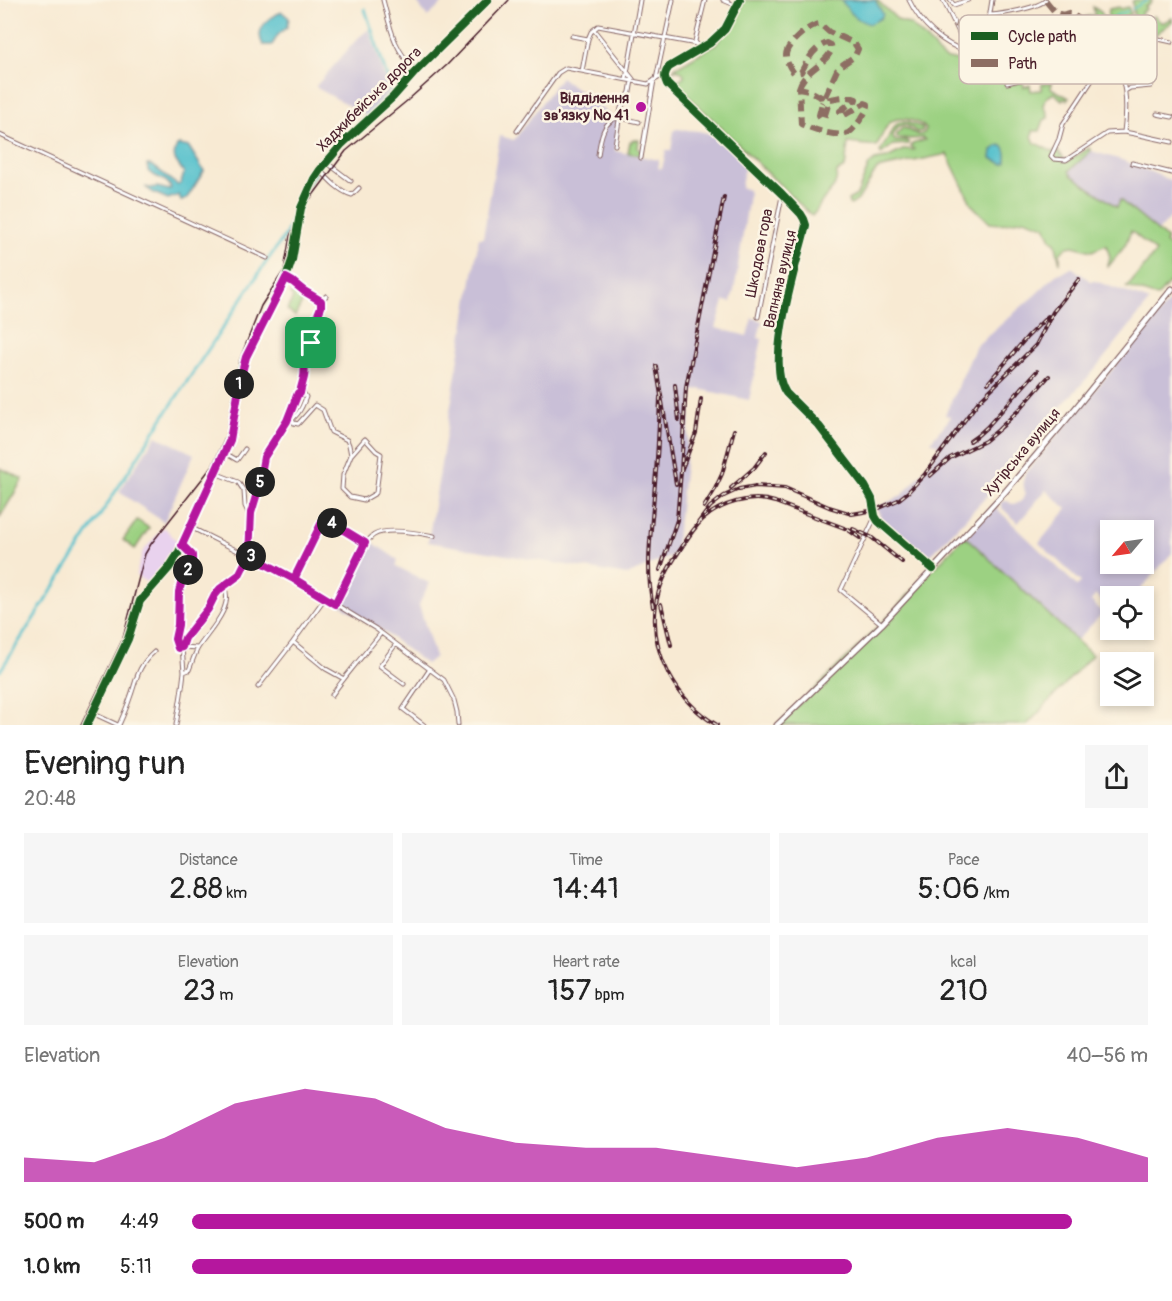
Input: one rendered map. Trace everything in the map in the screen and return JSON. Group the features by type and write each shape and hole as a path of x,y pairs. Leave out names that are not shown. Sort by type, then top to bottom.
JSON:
{"street":[{"path":"383,0 398,48 416,70"},
{"name":"Хаджибейська дорога","path":"87,725 128,639 140,601 173,562 225,453 232,432 242,367 286,278 292,260 300,208 314,179 342,144 393,97 416,70 488,0"},
{"path":"626,79 640,0"},
{"path":"641,158 655,79 673,0"},
{"path":"698,46 695,41 705,0"},
{"path":"723,0 737,6"},
{"path":"517,131 558,73 566,68 648,84 665,74 673,63 698,46 710,43 725,29 740,0"},
{"path":"909,0 915,13 931,30 959,49"},
{"path":"943,0 959,33"},
{"path":"950,0 954,5 968,0"},
{"path":"992,0 990,15 1004,14 1046,1"},
{"path":"582,71 588,39 591,32 598,26 698,46"},
{"path":"594,30 633,80 630,92 621,108 615,145"},
{"path":"572,36 588,39"},
{"path":"1157,38 1172,42"},
{"name":"Вапняна вулиця","path":"665,74 667,84 783,194 804,219 806,225 782,322 780,383 786,393 819,426 865,486 872,499 875,516"},
{"path":"1090,84 1063,124 1051,156 1054,159 1066,160 1107,133 1124,132 1172,142"},
{"path":"1123,84 1127,102 1124,132"},
{"path":"1125,92 1130,88 1151,86 1152,84"},
{"path":"1157,114 1172,117"},
{"path":"598,155 605,126 619,118 639,122"},
{"path":"0,135 267,258"},
{"path":"326,162 351,181"},
{"path":"1132,163 1172,173"},
{"path":"320,170 347,194 352,195 359,188"},
{"name":"Шкодова гора","path":"758,317 783,194"},
{"path":"286,278 321,301"},
{"name":"Хутірська вулиця","path":"777,725 882,624 1005,492 1172,289"},
{"path":"176,725 184,672 182,647 185,638 208,609 220,589 241,573 249,555 251,519 264,457 300,393 305,375 304,353 311,343 321,301 326,296"},
{"path":"284,425 295,419 303,407 306,397 303,392 300,393"},
{"path":"292,420 298,424 315,405 323,410 331,432 350,444 351,455 343,475 342,489 350,497 364,500 376,494 381,454 365,439 351,455"},
{"path":"225,453 237,460 245,449"},
{"path":"215,473 238,482 244,490 245,506 251,519"},
{"path":"882,624 841,590 875,516 883,526 933,569"},
{"path":"294,579 324,518 365,543"},
{"path":"190,527 294,579 381,633 430,669 444,680 450,690 457,712 458,725"},
{"path":"335,604 365,543 375,534 391,531 434,536"},
{"path":"182,545 192,555 192,561 182,580 179,592 178,625 175,639 178,648 198,648"},
{"path":"184,672 189,670 198,648 219,620 227,594 224,586"},
{"path":"258,687 325,598"},
{"path":"332,695 381,633"},
{"path":"293,642 327,669 344,679"},
{"path":"396,644 380,666 404,684"},
{"path":"92,713 119,725 132,696 141,666 154,652"},
{"path":"424,725 404,709 430,669"}],"shaded area":[{"path":"415,0 446,0 428,17"},
{"path":"369,29 389,90 366,115 316,86 357,39"},
{"path":"561,77 619,122 615,151 659,160 658,168 662,169 666,151 671,151 676,129 719,136 745,162 741,187 748,190 749,195 735,286 731,302 724,301 716,328 747,336 752,318 762,321 758,338 762,339 749,400 699,389 693,391 675,554 627,575 428,542 479,238 483,238 500,136 514,140"},
{"path":"1091,151 1125,161 1172,181 1172,217 1158,231 1120,201 1118,207 1072,176 1069,171"},
{"path":"1070,268 1090,281 1150,301 986,497 928,558 882,521 877,508 902,495 941,447 931,441 951,417 945,415 976,346 1056,275"},
{"path":"1172,298 1172,553 1154,574 1154,520 1100,520 1100,574 1154,574 1144,586 1100,586 1100,599 1096,595 1091,601 1100,610 1100,616 1076,641 966,536 994,506 1077,586 1081,582 1039,543 1067,509 1046,490 1018,523 1002,508 1000,502 1007,501 1012,504 1019,503 1023,499 1025,492 1023,482 1025,474"},
{"path":"156,436 194,454 164,522 119,492"},
{"path":"164,527 180,545 151,585 136,575 143,551"},
{"path":"372,542 398,560 396,566 429,583 419,605 435,657 426,664 383,631 337,603"}],"green space":[{"path":"744,0 877,0 898,20 911,25 944,58 959,61 959,84 1023,84 1024,87 1030,85 1031,91 1041,90 1042,84 1052,84 1051,88 1069,98 1062,100 1054,93 1046,98 1044,106 1048,118 1044,120 1040,131 1033,131 1032,136 1035,143 1053,152 1057,150 1067,162 1089,148 1091,151 1069,171 1072,176 1117,207 1120,200 1167,239 1165,243 1172,248 1172,280 1157,297 1126,287 1156,252 1131,231 1125,246 1107,268 1110,257 1106,245 1092,251 1073,246 1067,247 1060,253 1060,263 1055,242 1052,241 1045,226 1024,219 1001,224 990,223 972,205 947,154 877,169 858,200 849,204 848,200 857,195 869,165 875,160 887,158 905,149 914,150 911,147 912,144 925,140 923,138 897,138 902,128 919,135 924,133 926,129 923,126 910,120 897,119 888,124 877,146 848,143 845,168 837,172 834,188 812,216 675,83 684,74 676,69 672,72 673,69 716,44 729,28"},
{"path":"1152,0 1142,15 1134,15 1132,2"},
{"path":"1093,7 1102,15 1095,15"},
{"path":"1119,7 1120,9 1128,7 1131,14 1108,15 1109,9"},
{"path":"1172,18 1172,22 1157,33 1157,19 1162,23"},
{"path":"899,122 906,122 923,129 917,132 907,126 899,126 893,135 894,140 905,140 909,144 893,145 881,154 880,152"},
{"path":"639,140 640,155 628,153 630,142"},
{"path":"296,288 305,297 295,316 287,310 293,298 290,294"},
{"path":"0,468 23,479 0,517"},
{"path":"137,520 149,528 135,549 123,540"},
{"path":"965,536 1092,655 1027,725 778,725 867,638"}],"water":[{"path":"841,0 875,0 883,14 881,18 870,24 865,23 853,15"},
{"path":"282,12 289,18 287,27 272,45 263,45 261,29 267,20"},
{"path":"179,145 189,147 204,171 187,198 182,201 179,195 168,199 145,187 169,190 171,188 167,182 148,171 147,165 158,169 178,185 181,183 184,173 174,155"},
{"path":"1000,145 1004,147 1006,153 1006,162 1003,164 991,158 992,150"}],"waterway":[{"path":"1132,9 1148,0"},
{"path":"0,671 166,413 286,234 304,190 319,164 392,92 365,9"},
{"path":"1117,15 1128,11"}],"tram line":[{"path":"81,725 123,638 145,554 213,465 226,436 238,364 261,306 284,270 290,236 299,214 346,151 447,65 509,0"}],"railway":[{"path":"681,471 686,387 724,197"},
{"path":"698,523 710,507 724,496 739,489 756,486 785,488 852,514 875,510 898,500 925,474 978,402 1036,345 1053,312 1079,279"},
{"path":"988,383 1048,316"},
{"path":"656,366 676,484"},
{"path":"970,441 987,427 1037,371"},
{"path":"999,429 1049,376"},
{"path":"675,385 679,420"},
{"path":"653,607 649,578 649,551 660,397"},
{"path":"660,570 677,520 681,471 696,433 701,399"},
{"path":"930,476 950,458 985,441 1004,425"},
{"path":"704,507 722,474 734,430"},
{"path":"731,488 754,468 766,452"},
{"path":"717,725 702,715 678,689 661,657 657,640 655,622 659,589 672,562 693,531 702,520 718,509 737,502 756,499 775,502 847,529 860,538"},
{"path":"853,529 871,537 902,562"},
{"path":"661,604 671,645"}],"marked path":[{"path":"1046,1 1056,13 1063,15"},
{"path":"1063,15 1067,13 1073,15"},
{"path":"799,88 805,77 829,55 832,49 827,43 822,45 811,55 801,72 794,73 787,62 786,55 799,35 810,27 820,24 829,32 854,43 858,49 855,56 837,70 822,103"},
{"path":"955,24 959,25"},
{"path":"855,102 856,99 850,97 830,99 824,118 821,118 819,115 821,97 799,88 801,124 831,134 848,133 860,121 868,106 865,103 841,115 840,111 856,99"}],"cycle path":[{"path":"87,725 128,639 140,601 169,568 178,554 230,440 242,367 288,272 301,208 314,179 342,144 393,97 488,0"},
{"path":"740,0 725,29 710,43 669,67 665,73 666,82 782,194 804,219 806,225 790,286 781,336 780,379 786,393 819,426 865,486 872,499 878,521 933,569"}],"place":[{"name":"Відділення зв'язку № 41","path":"641,107"}],"route":[{"path":"311,343 304,353 305,375 300,393 298,393 287,421 264,457 251,513 249,555 294,579 324,518 365,543 335,604 249,555 241,573 220,589 208,609 185,638 182,647 178,648 175,639 178,625 179,592 182,580 192,561 192,555 182,545 230,440 242,367 286,278 321,301 311,343"}]}
